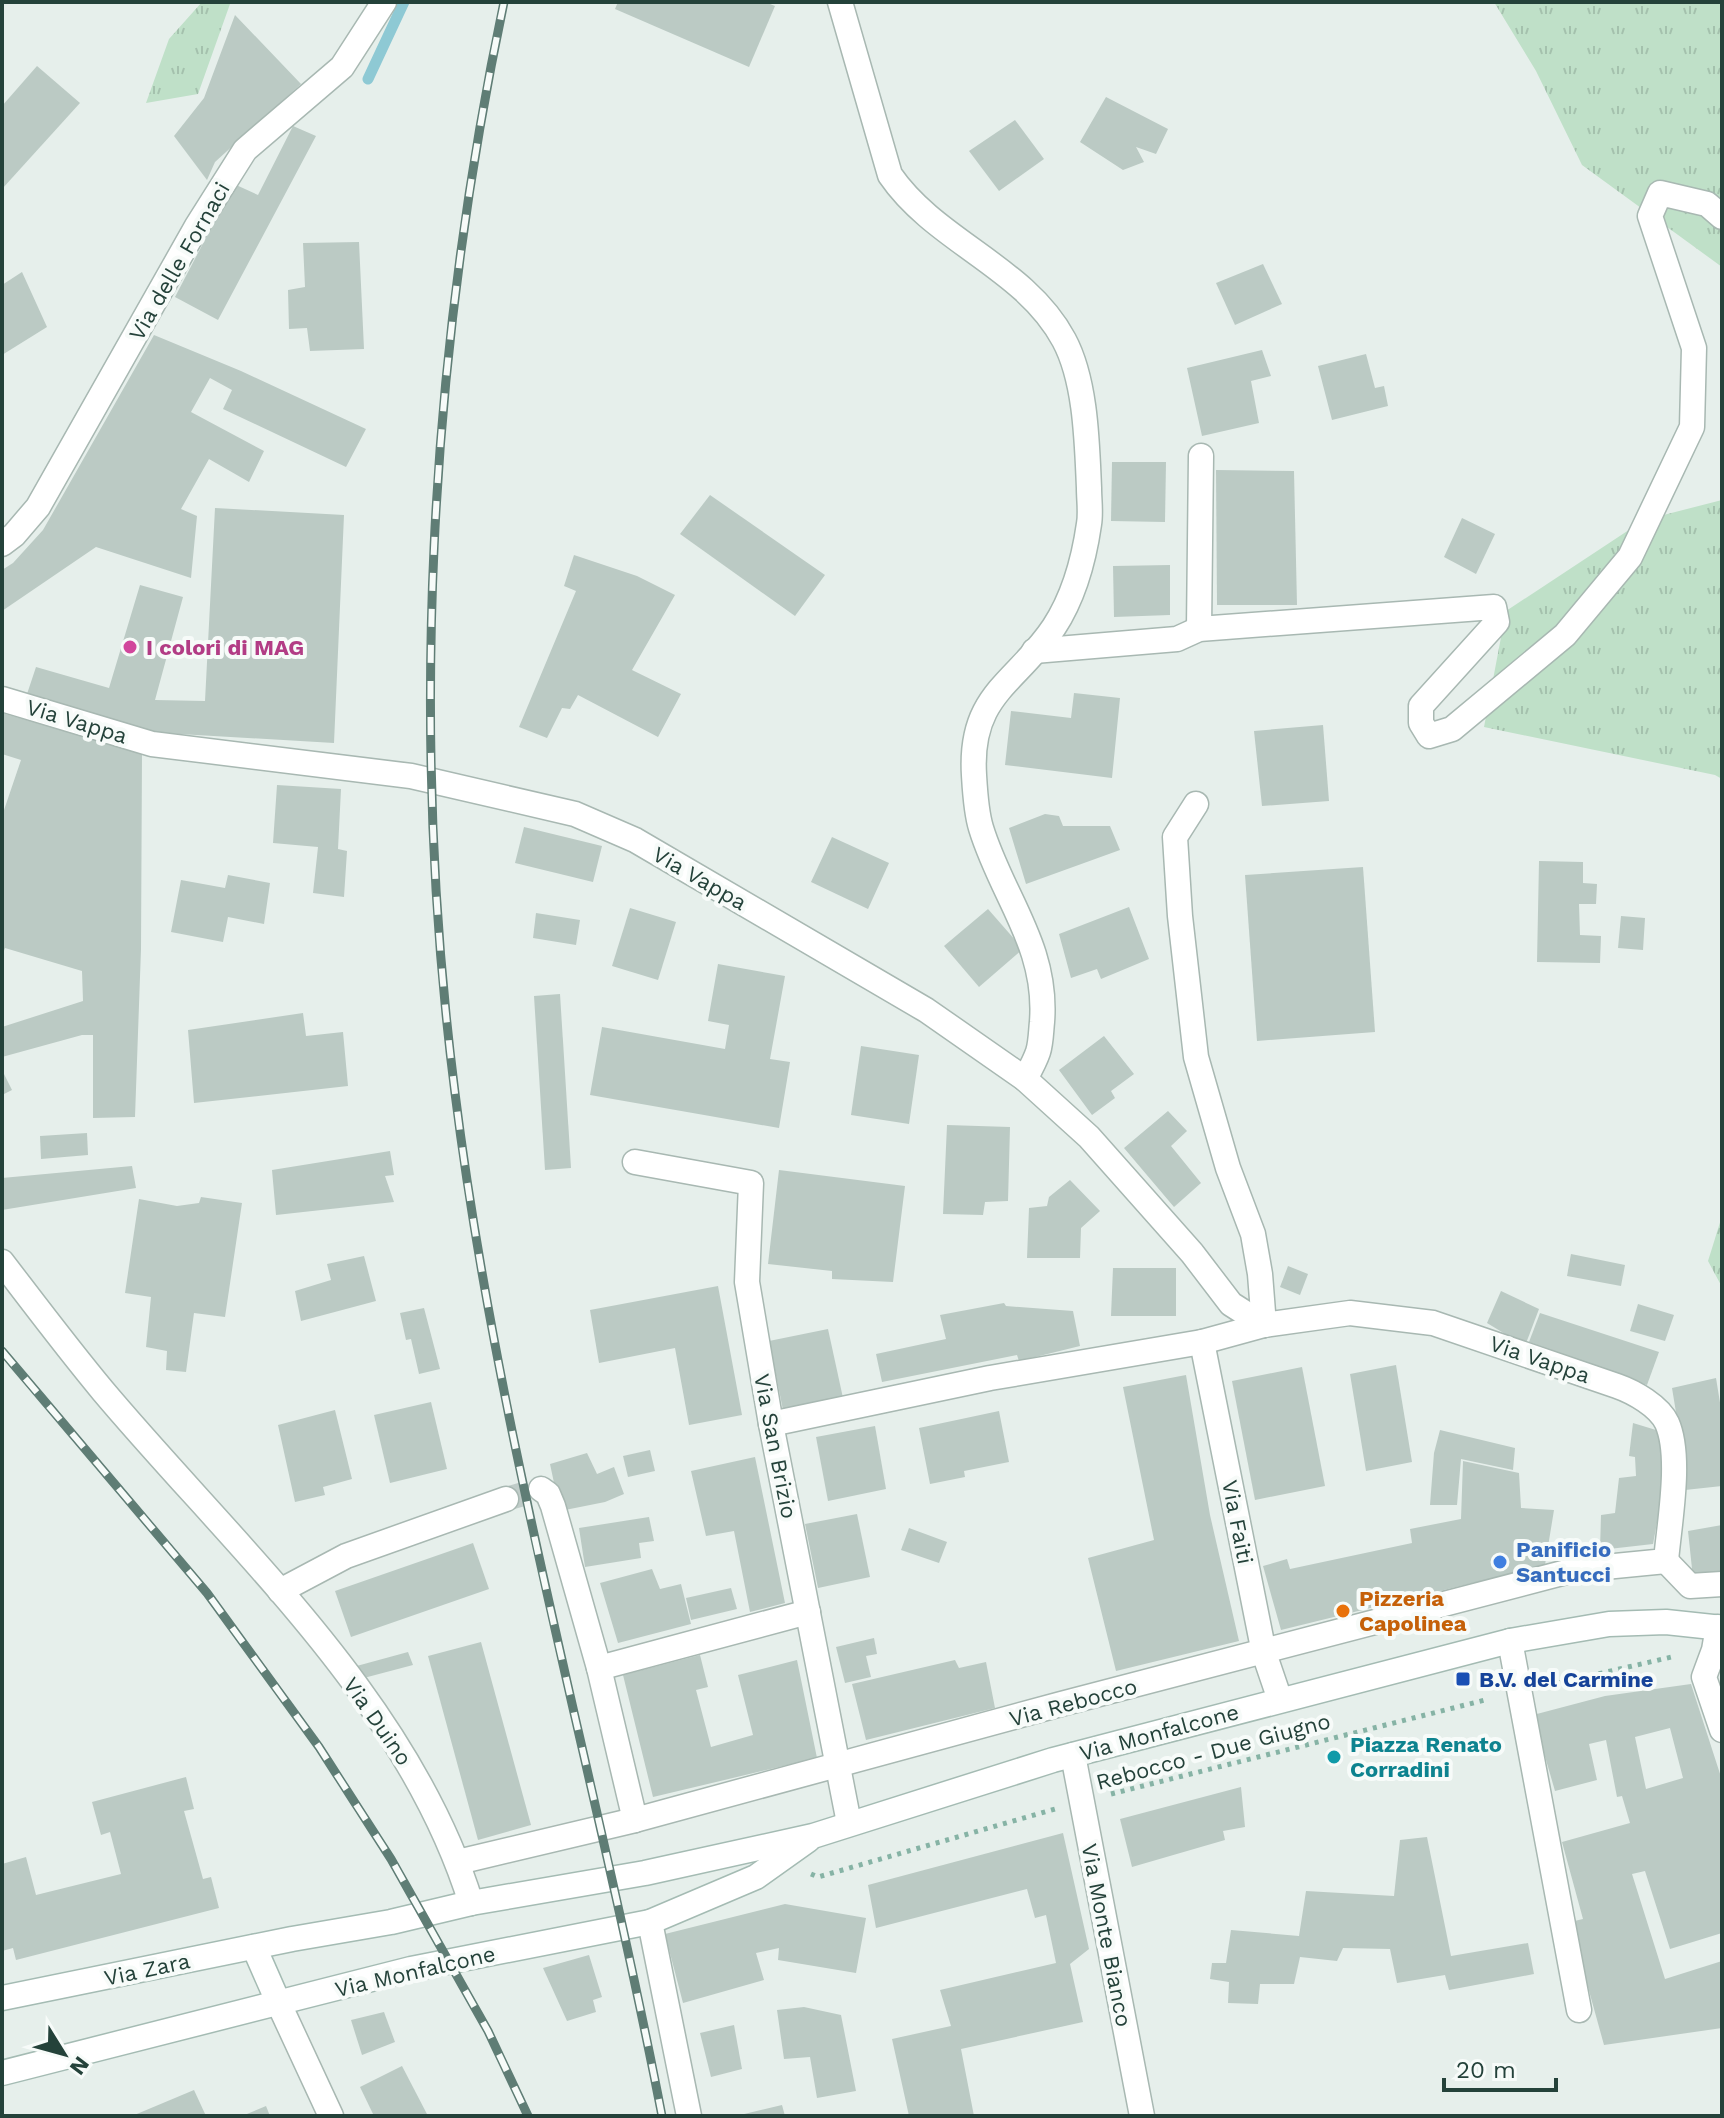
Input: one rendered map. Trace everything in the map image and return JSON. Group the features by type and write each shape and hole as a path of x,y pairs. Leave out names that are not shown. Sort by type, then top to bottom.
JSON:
{"street":[{"name":"Via delle Fornaci","path":"2,544 38,507 197,226 245,150 342,67 384,2"},
{"path":"840,2 890,175 901,191 919,207 1011,277 1039,306 1064,340 1076,369 1088,449 1090,523 1069,601 1053,628 990,699 975,736 973,756 981,827 1033,948 1044,994 1039,1051 1025,1079"},
{"path":"1034,651 1177,639 1199,629 1494,607 1497,622 1421,706 1421,723 1429,736 1452,729 1565,635 1630,557 1692,427 1694,348 1650,216 1660,193 1707,204 1722,217"},
{"path":"1199,629 1201,456"},
{"name":"Via Vappa","path":"2,699 152,744 411,776 575,814 635,840 926,1010 1025,1079 1089,1137 1192,1253 1231,1304 1264,1325"},
{"path":"1196,804 1175,837 1180,916 1196,1057 1228,1168 1253,1234 1264,1325"},
{"name":"Via San Brizio","path":"635,1162 751,1183 747,1282 771,1424 849,1823"},
{"name":"Via Duino","path":"2,1262 102,1390 280,1591 353,1683 405,1755 458,1862"},
{"name":"Via Vappa","path":"771,1424 990,1378 1202,1342 1264,1325 1350,1313 1433,1323 1629,1391 1667,1422 1675,1464 1666,1561"},
{"name":"Via Faiti","path":"1202,1342 1264,1653 1280,1700"},
{"path":"541,1489 548,1494 553,1506 599,1668 635,1820"},
{"path":"280,1591 346,1556 506,1499"},
{"path":"1666,1561 1690,1586 1722,1584"},
{"name":"Via Rebocco","path":"458,1862 635,1820 1046,1708 1574,1570 1666,1561"},
{"path":"599,1668 808,1612"},
{"name":"Via Monfalcone","path":"292,1939 391,1922 471,1903 645,1873 813,1836 1073,1755 1510,1641 1609,1624 1666,1622 1718,1635"},
{"path":"1718,1635 1704,1677 1722,1730"},
{"path":"1510,1641 1579,2010"},
{"name":"Via Monte Bianco","path":"1073,1755 1142,2116"},
{"name":"Via Monfalcone","path":"2,2073 411,1969 650,1922 756,1877 791,1855 813,1836"},
{"path":"458,1862 471,1903"},
{"path":"650,1922 689,2116"},
{"name":"Via Zara","path":"2,1998 292,1939"},
{"path":"254,1947 331,2116"}],"path":[{"name":"Rebocco - Due Giugno","path":"818,1877 1082,1802 1403,1719 1665,1658 1718,1635"}],"green space":[{"path":"202,2 233,2 198,94 146,103 169,39"},
{"path":"1494,2 1722,2 1722,267 1582,165 1536,71"},
{"path":"1722,500 1722,779 1715,775 1484,727 1506,611 1644,520"},
{"path":"1722,1216 1722,1287 1708,1261"}],"building":[{"path":"618,2 765,2 775,6 749,67 615,9"},
{"path":"235,15 301,84 215,162 207,180 174,136 204,98"},
{"path":"37,66 80,103 2,189 2,106"},
{"path":"1106,97 1168,129 1156,154 1136,147 1144,162 1123,170 1080,142"},
{"path":"1015,120 1044,159 999,191 969,151"},
{"path":"293,126 316,136 218,320 175,297 234,184 258,195"},
{"path":"359,242 364,349 310,351 307,328 289,329 288,290 305,287 303,243"},
{"path":"1263,264 1282,304 1235,325 1216,283"},
{"path":"22,272 47,327 2,355 2,285"},
{"path":"154,335 366,429 346,467 223,409 232,390 210,378 191,412 264,451 249,482 209,459 181,509 197,516 191,578 96,547 2,611 2,570 13,563 43,530"},
{"path":"1262,350 1271,376 1251,381 1259,423 1202,436 1187,368"},
{"path":"1366,354 1375,388 1384,386 1388,406 1332,420 1318,366"},
{"path":"1112,462 1166,462 1165,522 1111,521"},
{"path":"1216,470 1294,471 1297,605 1217,605"},
{"path":"710,495 825,575 795,616 680,534"},
{"path":"215,508 344,515 334,743 145,732 26,697 36,667 109,688 140,585 183,597 155,700 205,701"},
{"path":"1462,518 1495,534 1476,574 1444,557"},
{"path":"574,555 637,576 675,595 632,670 681,694 658,737 578,695 570,709 562,708 547,738 519,727 576,591 564,586"},
{"path":"1170,565 1170,615 1114,617 1113,566"},
{"path":"1074,693 1120,698 1112,778 1005,765 1011,711 1071,718"},
{"path":"2,713 142,753 141,949 135,1117 93,1118 93,1035 82,1035 2,1057 2,1027 83,1001 82,971 5,948 2,956 2,816 21,760 2,754"},
{"path":"1323,725 1329,801 1262,806 1254,731"},
{"path":"277,785 341,789 338,849 347,851 344,897 313,893 318,847 273,843"},
{"path":"1045,814 1059,816 1063,826 1110,826 1120,850 1026,884 1009,828"},
{"path":"524,827 602,846 593,882 515,863"},
{"path":"832,837 889,863 868,909 811,882"},
{"path":"1539,861 1583,862 1583,883 1597,884 1596,904 1579,904 1580,935 1601,936 1600,963 1537,962"},
{"path":"1363,867 1375,1032 1257,1041 1245,875"},
{"path":"228,875 270,883 264,924 228,917 223,942 171,932 181,880 225,888"},
{"path":"1129,907 1149,959 1101,979 1097,969 1071,978 1059,934"},
{"path":"630,908 676,922 658,980 612,966"},
{"path":"988,909 1023,949 979,987 944,946"},
{"path":"536,913 580,920 576,945 533,938"},
{"path":"1621,916 1645,918 1643,950 1618,948"},
{"path":"718,964 785,976 770,1059 790,1062 779,1128 590,1095 602,1027 725,1049 729,1025 708,1021"},
{"path":"560,994 571,1168 545,1170 534,996"},
{"path":"303,1013 306,1036 343,1032 348,1086 194,1103 188,1030"},
{"path":"1104,1036 1134,1074 1111,1091 1115,1098 1092,1115 1059,1070"},
{"path":"861,1046 919,1055 909,1124 851,1115"},
{"path":"2,1070 12,1090 2,1095"},
{"path":"1168,1111 1187,1131 1171,1146 1201,1183 1174,1207 1124,1148"},
{"path":"947,1125 1010,1127 1008,1201 985,1202 983,1215 943,1214"},
{"path":"87,1133 88,1155 41,1159 40,1136"},
{"path":"390,1151 394,1175 385,1176 394,1202 276,1215 272,1170"},
{"path":"132,1166 136,1188 2,1210 2,1178"},
{"path":"779,1170 905,1186 893,1282 832,1279 832,1271 768,1264"},
{"path":"1070,1180 1100,1211 1081,1228 1080,1258 1027,1258 1029,1208 1047,1206 1049,1197"},
{"path":"201,1197 242,1203 225,1317 194,1313 186,1372 166,1370 167,1351 146,1347 151,1297 125,1293 139,1199 177,1206 199,1203"},
{"path":"1571,1254 1625,1265 1621,1286 1567,1276"},
{"path":"364,1256 376,1301 301,1321 295,1291 331,1280 327,1264"},
{"path":"1288,1266 1308,1274 1300,1295 1280,1287"},
{"path":"1113,1268 1176,1268 1176,1316 1111,1316"},
{"path":"718,1286 742,1415 689,1425 675,1348 599,1363 590,1310"},
{"path":"1501,1291 1539,1309 1525,1346 1487,1323"},
{"path":"1004,1303 1006,1306 1073,1311 1080,1346 1019,1361 1017,1355 882,1382 876,1354 946,1339 940,1315"},
{"path":"1638,1304 1674,1315 1665,1341 1630,1331"},
{"path":"424,1308 440,1369 419,1374 411,1339 406,1340 400,1313"},
{"path":"1540,1313 1659,1352 1647,1385 1529,1342"},
{"path":"828,1329 843,1398 783,1410 769,1341"},
{"path":"1396,1365 1412,1462 1366,1471 1350,1374"},
{"path":"1302,1367 1325,1486 1255,1500 1232,1381"},
{"path":"1186,1375 1210,1515 1239,1641 1116,1671 1088,1558 1154,1540 1123,1387"},
{"path":"1716,1378 1722,1415 1722,1486 1685,1490 1683,1455 1672,1388"},
{"path":"431,1402 447,1469 390,1483 374,1415"},
{"path":"335,1410 352,1479 323,1487 325,1495 295,1502 278,1425"},
{"path":"999,1411 1009,1462 964,1471 965,1477 930,1484 919,1428"},
{"path":"1633,1423 1656,1430 1665,1457 1653,1544 1600,1550 1601,1515 1615,1513 1619,1478 1636,1476 1635,1457 1629,1456"},
{"path":"875,1426 886,1489 828,1501 816,1437"},
{"path":"1440,1430 1515,1448 1513,1470 1461,1459 1457,1505 1430,1505 1434,1453"},
{"path":"650,1450 655,1471 628,1477 623,1456"},
{"path":"587,1453 597,1474 614,1467 624,1494 605,1502 560,1511 550,1464"},
{"path":"755,1457 785,1603 750,1612 734,1531 706,1536 691,1471"},
{"path":"1463,1461 1519,1473 1521,1508 1554,1510 1545,1565 1281,1630 1263,1566 1287,1559 1290,1569 1412,1543 1410,1529 1461,1519"},
{"path":"857,1514 870,1577 818,1588 805,1524"},
{"path":"649,1517 654,1541 639,1543 641,1558 585,1567 579,1528"},
{"path":"1722,1525 1722,1575 1693,1578 1688,1531"},
{"path":"909,1528 947,1542 939,1563 901,1550"},
{"path":"473,1543 489,1589 351,1637 335,1591"},
{"path":"652,1569 660,1589 681,1584 691,1624 618,1643 600,1583"},
{"path":"731,1588 737,1609 691,1620 686,1598"},
{"path":"874,1638 877,1654 866,1656 871,1677 845,1683 836,1647"},
{"path":"481,1642 531,1825 478,1840 428,1656"},
{"path":"408,1652 413,1665 360,1679 353,1667"},
{"path":"700,1655 708,1687 696,1690 711,1747 753,1735 738,1675 797,1660 817,1758 653,1797 623,1675"},
{"path":"955,1660 959,1668 986,1662 995,1708 866,1740 852,1684"},
{"path":"1691,1684 1722,1780 1722,1933 1670,1949 1645,1871 1632,1874 1665,1979 1722,1961 1722,2028 1604,2045 1570,1922 1583,1919 1562,1842 1630,1823 1622,1796 1617,1797 1606,1740 1589,1744 1597,1780 1555,1791 1533,1715 1605,1696","holes":["1670,1728 1683,1778 1646,1789 1635,1737"]},
{"path":"186,1777 194,1809 184,1811 203,1879 211,1877 219,1908 16,1960 13,1948 2,1951 2,1864 26,1857 36,1895 121,1874 110,1832 101,1835 92,1802"},
{"path":"1241,1787 1245,1827 1223,1831 1225,1840 1132,1867 1120,1819"},
{"path":"1063,1833 1089,1949 1070,1964 1083,2022 961,2049 974,2116 909,2116 892,2039 951,2026 940,1990 1056,1963 1046,1915 1035,1918 1027,1889 876,1928 868,1885"},
{"path":"1427,1837 1451,1956 1528,1943 1534,1974 1449,1990 1445,1975 1397,1983 1390,1949 1343,1948 1337,1961 1300,1957 1294,1984 1260,1984 1258,2004 1228,2003 1229,1982 1210,1979 1212,1963 1226,1963 1231,1930 1299,1936 1306,1891 1394,1896 1400,1840"},
{"path":"785,1904 866,1918 856,1973 778,1960 779,1948 756,1953 764,1980 683,2003 665,1934"},
{"path":"589,1955 602,1997 593,2000 596,2012 567,2021 543,1968"},
{"path":"804,2007 841,2015 856,2091 817,2098 810,2057 784,2059 777,2010"},
{"path":"384,2012 395,2042 362,2055 351,2020"},
{"path":"734,2025 742,2069 711,2077 700,2033"},
{"path":"402,2066 428,2116 374,2116 360,2087"},
{"path":"194,2090 206,2116 132,2116"},
{"path":"782,2105 785,2116 740,2116 740,2115"},
{"path":"266,2106 270,2116 242,2116"}],"waterway":[{"path":"368,79 404,2"}],"tunnel":[{"path":"506,1499 541,1489"}],"railway":[{"path":"504,2 478,136 458,272 443,408 434,546 431,683 433,820 441,957 455,1093 496,1351 662,2116"},
{"path":"2,1351 207,1593 319,1747 391,1859 488,2031 528,2116"}],"place":[{"name":"I colori di MAG","path":"130,647"},
{"name":"Panificio Santucci","path":"1500,1562"},
{"name":"Pizzeria Capolinea","path":"1343,1611"},
{"name":"B.V. del Carmine","path":"1463,1679"},
{"name":"Piazza Renato Corradini","path":"1334,1757"}]}
